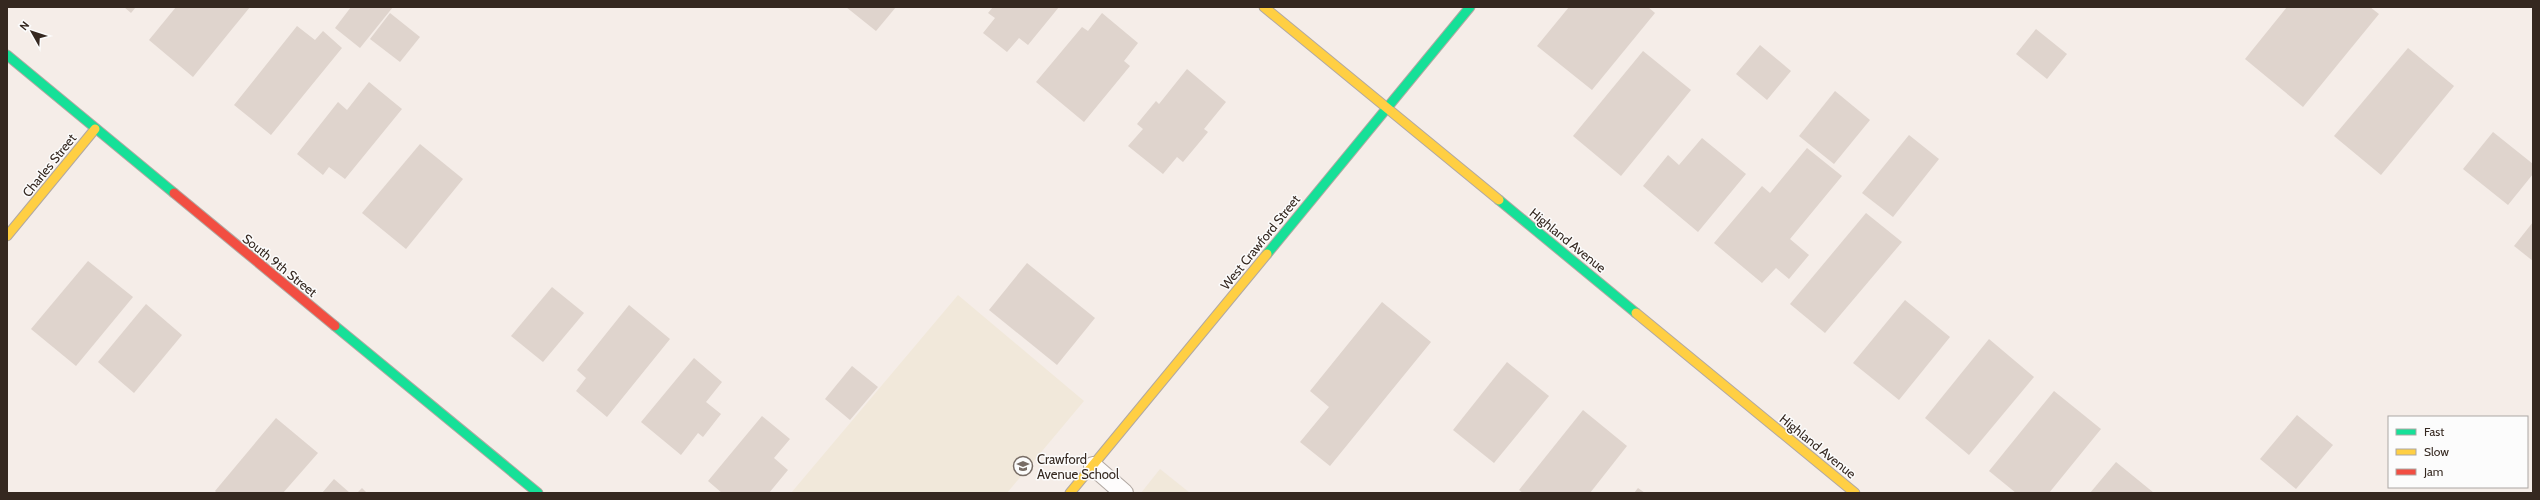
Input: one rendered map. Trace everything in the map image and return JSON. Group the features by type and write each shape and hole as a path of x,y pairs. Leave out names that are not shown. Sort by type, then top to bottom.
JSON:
{"main road":[{"name":"Highland Avenue","path":"1264,7 1855,493"},
{"name":"West Crawford Street","path":"1070,493 1470,7"},
{"name":"South 9th Street","path":"7,55 538,493"},
{"name":"Charles Street","path":"7,236 95,129"}],"lane":[{"path":"1093,466 1124,493"}],"shaded area":[{"path":"958,295 1084,401 1007,493 791,493"},
{"path":"1160,469 1190,493 1141,493"}],"building":[{"path":"124,7 136,7 131,13"},
{"path":"176,7 250,7 193,77 149,40"},
{"path":"351,7 393,7 360,48 335,28"},
{"path":"846,7 896,7 876,31"},
{"path":"993,7 1059,7 1028,45 1019,38 1007,52 983,33 995,18 988,13"},
{"path":"1569,7 1648,7 1655,13 1592,90 1537,46"},
{"path":"2287,7 2370,7 2379,14 2303,107 2245,59"},
{"path":"390,13 420,37 400,62 370,39"},
{"path":"1102,13 1138,43 1124,61 1130,66 1084,122 1036,82 1082,27 1088,31"},
{"path":"297,26 315,40 323,31 342,48 271,135 234,105"},
{"path":"2036,29 2067,54 2047,79 2016,54"},
{"path":"1760,45 1791,71 1767,100 1736,74"},
{"path":"2408,48 2454,86 2381,175 2334,136"},
{"path":"1643,51 1691,90 1621,176 1573,136"},
{"path":"1187,69 1226,102 1204,129 1208,132 1183,162 1177,157 1163,174 1128,146 1143,129 1137,124 1156,101 1159,104"},
{"path":"369,82 402,109 345,179 329,167 323,175 297,154 338,102 347,110"},
{"path":"1835,91 1870,120 1834,164 1799,136"},
{"path":"2493,132 2533,164 2533,174 2508,205 2463,169"},
{"path":"1909,135 1939,159 1893,217 1862,193"},
{"path":"1702,138 1746,174 1698,232 1643,186 1668,155 1679,165"},
{"path":"420,144 463,179 406,249 362,213"},
{"path":"1807,148 1842,176 1790,239 1809,255 1789,279 1776,268 1762,283 1714,243 1762,186 1770,193"},
{"path":"1866,213 1902,242 1825,333 1790,304"},
{"path":"2533,222 2533,261 2514,246"},
{"path":"88,261 133,297 76,366 31,329"},
{"path":"1027,263 1095,318 1057,365 989,310"},
{"path":"552,287 584,313 543,362 511,336"},
{"path":"1905,300 1950,337 1899,400 1853,363"},
{"path":"1382,302 1431,342 1330,466 1300,442 1329,407 1310,391"},
{"path":"146,304 182,335 134,393 98,362"},
{"path":"629,305 670,339 607,417 576,391 586,378 577,370"},
{"path":"1989,339 2034,377 1969,455 1925,418"},
{"path":"694,358 722,382 706,402 721,414 703,437 698,433 681,455 641,422"},
{"path":"1507,362 1549,396 1494,463 1453,430"},
{"path":"852,366 878,387 850,420 825,399"},
{"path":"2054,391 2101,429 2049,493 2016,493 1989,471"},
{"path":"1583,410 1627,446 1590,493 1523,493 1519,490"},
{"path":"2297,415 2333,445 2296,489 2260,459"},
{"path":"762,416 790,439 774,458 788,470 769,493 722,493 708,481"},
{"path":"276,418 318,453 283,493 217,493 215,491"},
{"path":"2116,462 2154,493 2090,493"},
{"path":"334,479 350,493 322,493"},
{"path":"362,488 367,493 357,493"},
{"path":"1638,488 1645,493 1634,493"}],"traffic: fast":[{"path":"1267,254 1470,7"},
{"path":"7,55 174,193"},
{"path":"1499,200 1636,313"},
{"path":"335,326 538,493"}],"traffic: slow":[{"path":"1264,7 1499,200"},
{"path":"7,236 95,129"},
{"path":"1070,493 1267,254"},
{"path":"1636,313 1855,493"}],"traffic: jam":[{"path":"174,193 335,326"}],"place":[{"name":"Crawford Avenue School","path":"1023,466"}]}
